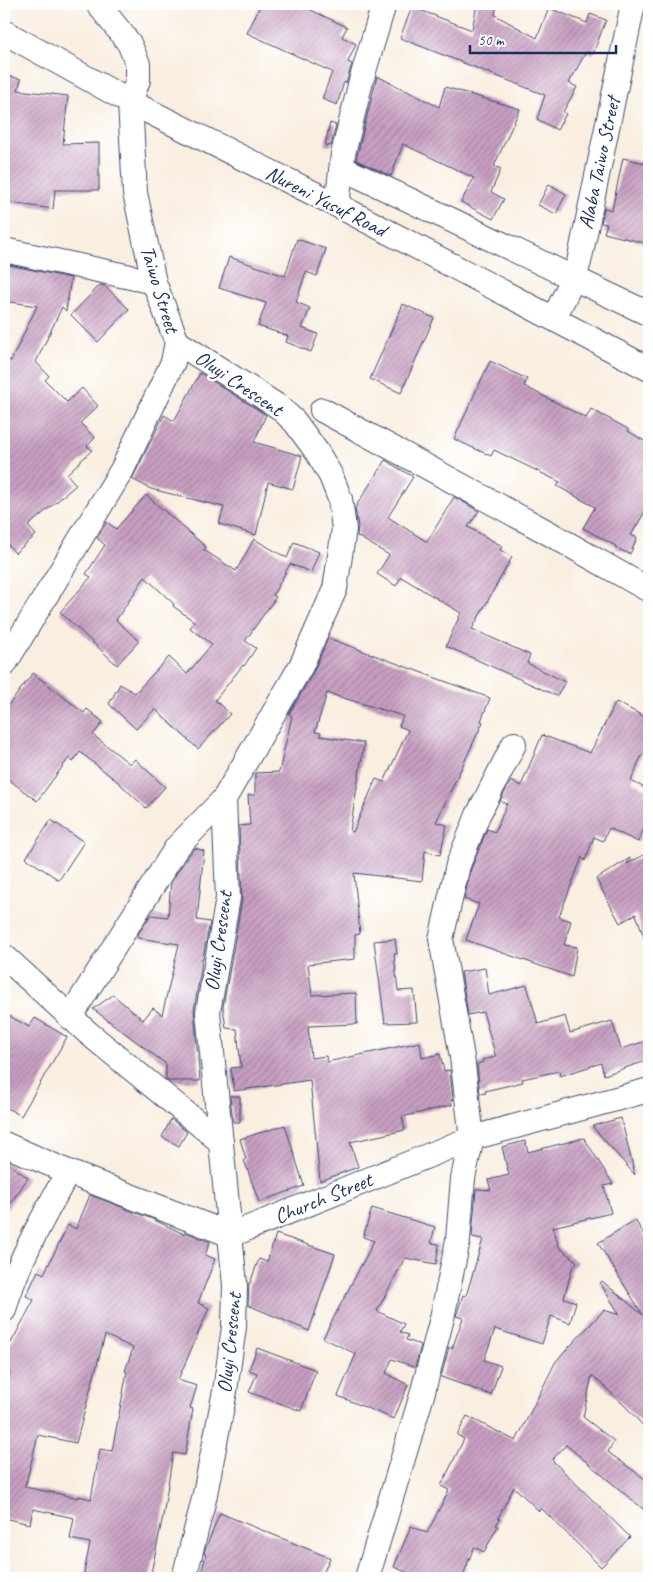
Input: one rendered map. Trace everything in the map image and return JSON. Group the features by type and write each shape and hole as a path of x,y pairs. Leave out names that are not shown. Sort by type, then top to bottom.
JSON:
{"street":[{"name":"Taiwo Street","path":"4,666 122,470 173,362 177,342 154,282 135,193 130,102 138,80 138,64 129,43 98,4"},
{"path":"337,205 343,154 361,81 384,4"},
{"name":"Alaba Taiwo Street","path":"554,318 574,277 633,4"},
{"name":"Nureni Yusuf Road","path":"4,32 130,102 337,205 649,369"},
{"path":"342,168 649,314"},
{"path":"4,250 154,282"},
{"name":"Oluyi Crescent","path":"177,342 279,407 295,422 317,452 331,476 340,499 344,529 340,569 332,598 301,666 224,799 228,898 208,1012 235,1285 233,1336 225,1391 204,1500 184,1578"},
{"path":"322,410 545,531 649,590"},
{"path":"367,1578 422,1395 442,1318 458,1240 463,1178 472,1138 462,1057 441,938 458,865 478,815 514,744"},
{"path":"70,1017 177,848 224,799"},
{"path":"4,956 70,1017 221,1142"},
{"name":"Church Street","path":"231,1235 472,1138 649,1090"},
{"path":"4,1144 68,1172 231,1235"},
{"path":"4,1310 8,1294 42,1220 68,1172"}],"building":[{"path":"261,4 298,4 347,27 342,37 356,44 348,62 352,64 337,105 322,99 332,72 247,33"},
{"path":"477,4 497,4 495,15 537,38 549,8 587,23 590,14 606,20 593,54 586,52 569,83 577,87 563,112 566,114 557,130 537,119 545,95 400,38 412,7 472,30"},
{"path":"4,75 21,79 18,90 68,96 63,144 99,143 99,190 55,190 53,209 4,202"},
{"path":"377,76 439,107 445,87 520,109 494,166 501,169 491,192 504,199 493,219 461,202 474,178 403,144 391,176 356,160"},
{"path":"330,123 336,125 331,146 325,145"},
{"path":"623,158 649,164 649,244 604,233 607,224 601,223 604,208 612,210"},
{"path":"549,184 566,194 556,214 538,205"},
{"path":"297,239 326,249 317,276 306,272 296,302 310,308 302,328 318,334 311,352 286,342 288,336 258,326 266,303 219,288 229,257 285,276"},
{"path":"4,264 71,278 66,311 62,307 36,362 49,376 45,380 67,402 82,388 98,406 80,423 95,438 87,446 92,450 67,474 76,485 28,526 36,535 15,553 4,540 4,358 11,361 37,306 4,301"},
{"path":"100,285 105,286 129,309 98,342 71,315"},
{"path":"403,304 434,318 401,393 370,379"},
{"path":"490,361 527,379 524,386 586,418 591,409 628,429 628,431 649,444 649,505 631,535 637,538 630,554 615,548 616,546 583,528 595,507 557,486 560,482 494,450 491,456 454,439"},
{"path":"200,373 266,415 254,442 302,456 293,489 268,482 256,535 219,524 224,507 151,489 132,479 164,415 174,421"},
{"path":"385,460 413,477 388,517 427,542 454,497 479,511 468,527 502,546 500,550 512,557 472,629 530,655 527,663 565,682 557,696 446,646 461,613 401,577 396,586 377,574 389,555 357,536 358,527 355,508"},
{"path":"146,495 206,547 204,550 236,571 254,539 287,558 294,542 319,552 311,572 290,564 273,595 276,597 245,641 256,648 244,666 215,700 230,714 198,749 155,709 136,729 109,704 120,684 135,693 169,657 187,674 212,644 190,628 195,622 173,606 174,604 145,577 116,620 139,641 117,665 60,612 91,577 86,574 105,545 97,538 107,522 116,529"},
{"path":"328,638 490,698 481,721 483,722 436,822 447,825 440,855 425,851 422,881 354,873 360,934 355,935 355,959 308,964 312,995 356,993 357,1024 308,1026 311,1058 326,1056 327,1062 420,1042 422,1058 440,1054 444,1071 450,1070 452,1105 402,1117 405,1130 350,1142 358,1167 320,1181 310,1080 234,1091 231,1068 241,1067 237,1029 226,1028 223,1007 242,900 239,826 250,825 248,795 255,795 255,773 279,772 292,716 289,714 313,673","holes":["327,693 403,716 399,726 408,730 384,782 376,779 353,832 350,831 364,743 320,736 321,733 315,732"]},
{"path":"33,673 84,713 87,709 103,722 93,735 130,764 135,759 165,787 146,808 118,782 80,752 73,762 69,758 37,801 4,776 4,711"},
{"path":"616,702 649,719 649,757 642,754 631,781 649,790 649,817 638,842 609,828 603,841 594,837 585,861 582,857 559,917 571,921 564,945 577,947 572,977 466,940 479,904 464,899 471,869 487,829 495,832 507,804 500,801 511,781 521,786 542,735 590,753"},
{"path":"51,820 84,842 59,880 26,858"},
{"path":"195,848 204,851 197,920 210,922 194,1010 200,1081 168,1081 166,1079 166,1064 93,1009 113,995 143,1020 153,1008 162,1015 179,944 138,938 138,934 151,915 168,917 171,882"},
{"path":"649,852 649,946 647,946 636,914 620,923 596,879 630,858 627,864"},
{"path":"395,939 397,954 394,954 398,991 414,990 417,1022 385,1023 374,941"},
{"path":"485,968 489,995 527,985 538,1024 565,1016 570,1033 612,1021 621,1049 649,1040 649,1060 604,1075 601,1063 560,1076 559,1071 522,1079 523,1082 485,1091 486,1093 480,1094 477,1064 483,1062 482,1060 496,1057 483,1012 468,1015 461,972"},
{"path":"4,1013 29,1027 35,1018 67,1037 21,1116 4,1106"},
{"path":"230,1096 240,1096 240,1122 233,1122"},
{"path":"621,1118 635,1175 592,1126"},
{"path":"171,1119 187,1132 179,1146 162,1137"},
{"path":"285,1125 304,1186 259,1202 244,1160 246,1159 240,1139"},
{"path":"584,1138 613,1184 604,1186 611,1213 553,1227 559,1247 577,1262 572,1269 564,1298 576,1302 570,1323 551,1316 542,1344 495,1329 484,1360 501,1366 491,1395 441,1377 449,1347 452,1349 463,1318 456,1316 463,1295 466,1296 483,1239 472,1237 476,1189 491,1190 488,1180 509,1175 502,1147 525,1141 528,1152"},
{"path":"4,1160 28,1178 4,1213"},
{"path":"90,1195 150,1218 184,1234 185,1232 210,1242 205,1255 215,1259 198,1303 209,1308 178,1380 197,1386 190,1408 193,1409 185,1455 173,1453 163,1516 150,1578 83,1578 90,1543 70,1539 74,1518 33,1509 30,1524 4,1518 4,1399 10,1372 4,1370 4,1358 9,1342 11,1343 34,1300 26,1296 38,1271 44,1274 68,1225 76,1229","holes":["105,1335 133,1348 125,1371 127,1372 112,1451 100,1449 91,1499 25,1487 38,1435 76,1443"]},
{"path":"372,1208 435,1227 431,1243 439,1244 436,1264 405,1258 377,1311 404,1324 400,1332 408,1335 406,1340 421,1345 415,1367 392,1359 386,1373 408,1385 394,1419 338,1396 356,1354 323,1338 374,1241 363,1237"},
{"path":"635,1220 649,1242 649,1432 592,1375 583,1417 614,1441 608,1452 649,1482 649,1514 566,1445 552,1460 630,1537 601,1567 541,1508 539,1511 514,1487 498,1518 500,1519 496,1525 498,1526 484,1552 474,1547 462,1578 421,1578 394,1567 411,1526 427,1533 449,1490 441,1486 464,1439 457,1435 467,1416 516,1441 556,1361 604,1310 620,1315 600,1283 602,1281 643,1315 598,1243"},
{"path":"276,1234 335,1254 309,1331 248,1305 249,1283 259,1259 267,1262"},
{"path":"257,1348 316,1370 301,1411 249,1392 257,1373 249,1370"},
{"path":"220,1513 330,1558 321,1578 200,1578 206,1554 204,1554 205,1550"}]}
